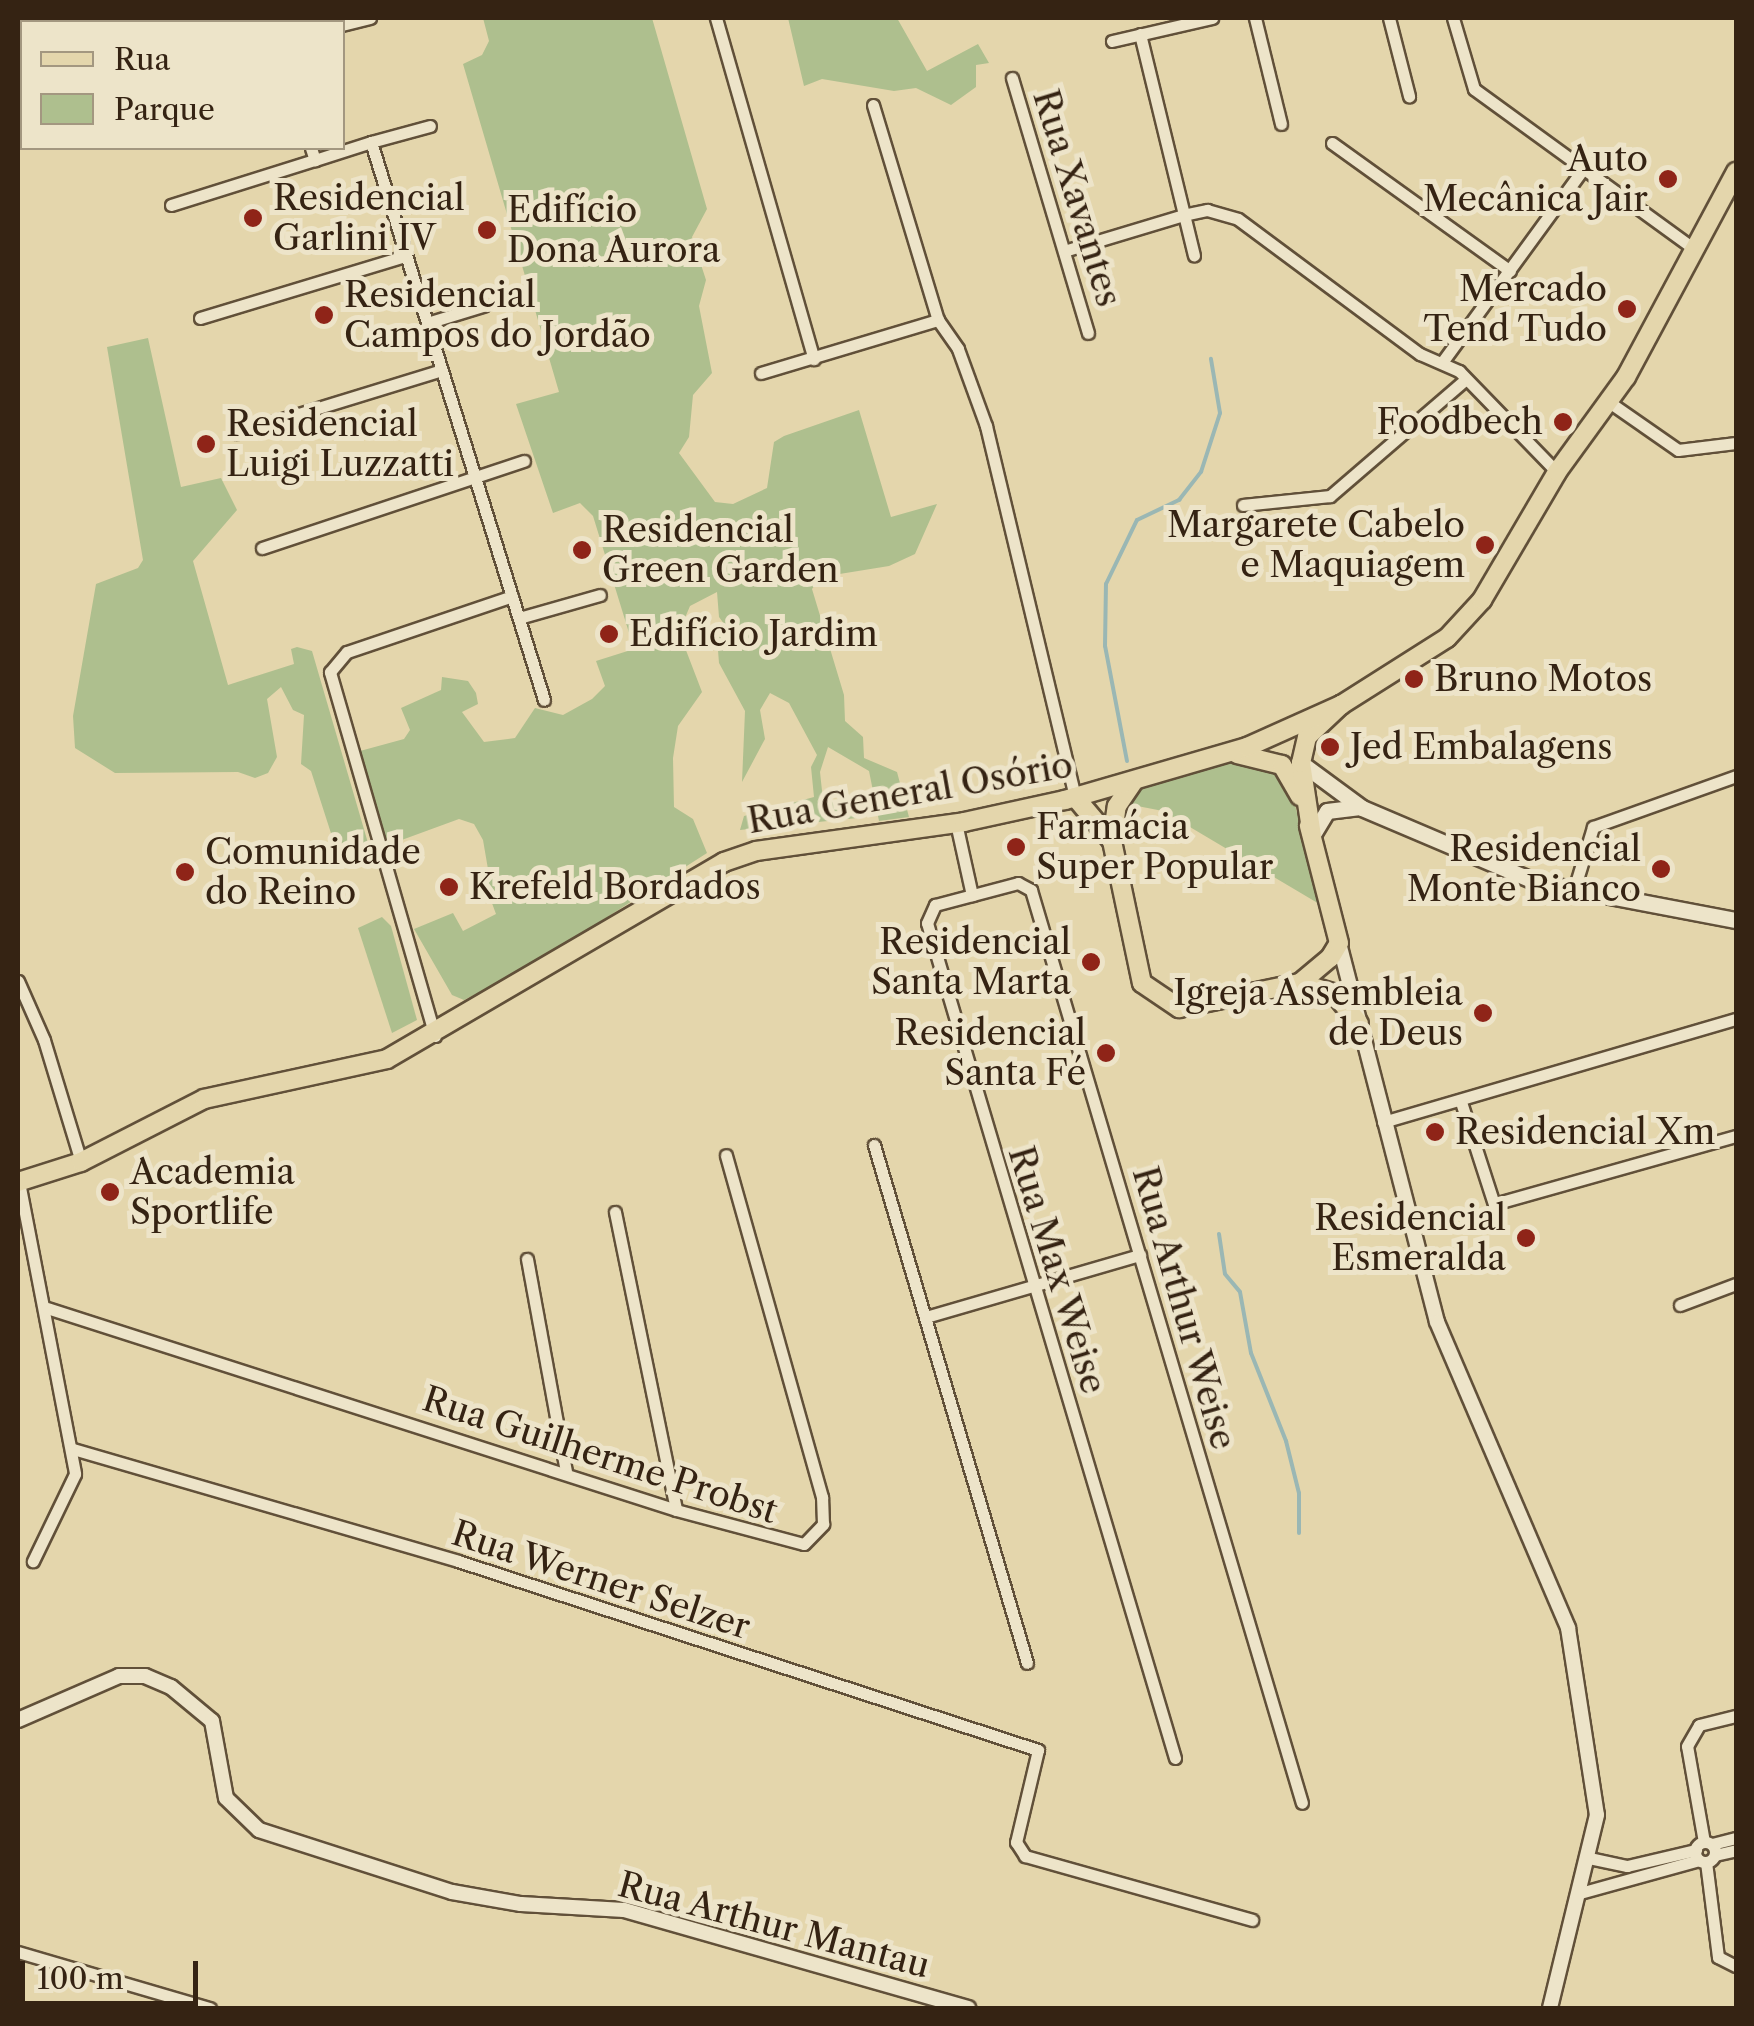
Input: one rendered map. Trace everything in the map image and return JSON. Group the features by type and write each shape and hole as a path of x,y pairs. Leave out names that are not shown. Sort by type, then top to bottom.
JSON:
{"main road":[{"name":"Rua General Osório","path":"18,1182 81,1162 204,1099 368,1066 435,1036 724,862 807,842 956,823 1075,797 1227,754 1341,705 1462,625 1558,472 1609,402 1736,172"},
{"name":"Rua General Osório","path":"1300,764 1307,737 1341,705"},
{"path":"1247,747 1278,750 1362,808 1573,893 1736,920"},
{"name":"Rua General Osório","path":"1227,754 1260,754 1282,764 1312,836"},
{"path":"1134,780 1117,806 1112,841 1138,970 1159,1000 1192,1008 1300,983 1324,966 1339,943 1312,836 1300,764"},
{"path":"1075,797 1112,841"},
{"path":"1312,836 1327,810 1362,808"},
{"path":"1300,983 1335,994 1359,1024"}],"street":[{"path":"345,24 370,18"},
{"path":"716,18 814,359"},
{"path":"1112,41 1212,18"},
{"path":"1255,18 1281,124"},
{"path":"1389,18 1409,96"},
{"path":"1453,18 1474,89 1694,249"},
{"path":"1140,34 1194,256"},
{"name":"Rua Xavantes","path":"1012,78 1088,333"},
{"path":"873,106 938,320 958,348 986,426 1075,797"},
{"path":"345,147 430,126"},
{"path":"371,142 544,700"},
{"path":"1332,143 1510,271"},
{"path":"171,205 313,154"},
{"path":"1443,361 1583,169"},
{"path":"1064,251 1183,214 1207,210 1238,219 1420,354 1443,361 1558,472"},
{"path":"200,318 406,256"},
{"path":"427,323 484,306"},
{"path":"762,373 938,320"},
{"path":"237,433 442,370"},
{"path":"1243,505 1330,496 1466,380"},
{"path":"1609,402 1678,450 1736,443"},
{"path":"262,548 524,461"},
{"path":"518,618 600,595"},
{"path":"435,1036 330,672 347,652 512,596"},
{"path":"1573,893 1594,827 1736,776"},
{"path":"956,823 972,895"},
{"name":"Rua Arthur Weise","path":"972,895 1018,883 1031,890 1302,1804"},
{"name":"Rua Max Weise","path":"972,895 935,905 927,923 1032,1287 1176,1758"},
{"path":"1339,943 1382,1122 1457,1379 1568,1628 1598,1815 1550,2008"},
{"path":"18,981 44,1040 81,1162"},
{"path":"1382,1122 1736,1019"},
{"path":"1461,1102 1494,1204 1736,1136"},
{"path":"874,1145 1027,1663"},
{"name":"Rua Guilherme Probst","path":"47,1308 676,1510 789,1544 804,1544 823,1524 810,1439 726,1154"},
{"path":"18,1182 74,1449 69,1492 33,1560"},
{"path":"615,1212 676,1510"},
{"path":"926,1318 1140,1255"},
{"path":"527,1259 566,1472"},
{"path":"1680,1305 1736,1284"},
{"name":"Rua Werner Selzer","path":"74,1449 458,1561 1038,1750 1016,1842 1025,1856 1252,1920"},
{"name":"Rua Arthur Mantau","path":"18,1720 119,1676 146,1676 170,1686 212,1721 226,1798 260,1830 452,1892 624,1910 968,2008"},
{"path":"1736,1716 1699,1725 1687,1746 1718,1957 1736,1966"},
{"path":"1580,1893 1736,1838"},
{"path":"1589,1858 1627,1866 1736,1850"},
{"path":"18,1952 210,2008"}],"green space":[{"path":"483,18 652,18 707,209 692,237 706,280 699,306 712,373 693,395 689,437 679,453 715,502 733,504 767,488 774,442 859,410 891,517 937,504 915,554 889,566 821,577 812,589 844,695 845,721 863,737 864,758 897,772 909,817 879,821 869,771 828,747 820,772 823,800 854,805 857,818 740,830 744,816 814,797 811,767 817,755 789,703 770,693 760,710 765,739 742,782 745,711 719,663 717,638 730,632 719,617 717,592 690,606 679,632 702,692 678,726 673,758 674,807 693,819 707,853 531,966 464,1000 452,995 414,929 453,913 463,931 496,914 483,879 489,875 483,840 474,824 459,819 388,845 360,751 404,739 410,730 401,708 441,690 442,677 468,681 476,693 478,704 462,712 484,742 515,738 535,708 563,715 592,699 605,686 596,661 634,649 593,516 580,503 553,513 516,404 559,392 463,64 482,55 489,41"},
{"path":"788,18 897,18 927,71 978,44 989,63 976,65 976,87 951,105 916,88 894,91 822,79 804,86"},
{"path":"148,338 181,487 221,478 237,510 193,561 228,685 294,664 291,649 312,651 368,843 337,852 311,771 301,764 304,715 293,710 281,687 267,699 277,757 268,773 255,778 238,772 115,773 75,748 73,716 96,584 138,568 143,560 107,347"},
{"path":"1244,758 1259,759 1289,782 1321,905 1163,811 1127,804 1139,790"},
{"path":"382,917 391,926 417,1020 392,1033 358,928"}],"waterway":[{"path":"1127,761 1105,646 1106,584 1137,520 1179,500 1201,472 1220,413 1211,359"},
{"path":"1219,1234 1225,1274 1240,1292 1251,1353 1286,1441 1299,1493 1299,1533"}],"place":[{"name":"Auto Mecânica Jair","path":"1668,179"},
{"name":"Residencial Garlini IV","path":"253,218"},
{"name":"Edifício Dona Aurora","path":"487,230"},
{"name":"Mercado Tend Tudo","path":"1627,309"},
{"name":"Residencial Campos do Jordão","path":"324,315"},
{"name":"Foodbech","path":"1563,422"},
{"name":"Residencial Luigi Luzzatti","path":"206,444"},
{"name":"Margarete Cabelo e Maquiagem","path":"1485,545"},
{"name":"Residencial Green Garden","path":"582,550"},
{"name":"Edifício Jardim","path":"609,634"},
{"name":"Bruno Motos","path":"1414,679"},
{"name":"Jed Embalagens","path":"1330,747"},
{"name":"Farmácia Super Popular","path":"1016,847"},
{"name":"Residencial Monte Bianco","path":"1661,869"},
{"name":"Comunidade do Reino","path":"185,872"},
{"name":"Krefeld Bordados","path":"449,887"},
{"name":"Residencial Santa Marta","path":"1091,962"},
{"name":"Igreja Assembleia de Deus","path":"1483,1013"},
{"name":"Residencial Santa Fé","path":"1106,1053"},
{"name":"Residencial Xm","path":"1435,1132"},
{"name":"Academia Sportlife","path":"110,1192"},
{"name":"Residencial Esmeralda","path":"1526,1238"}]}
